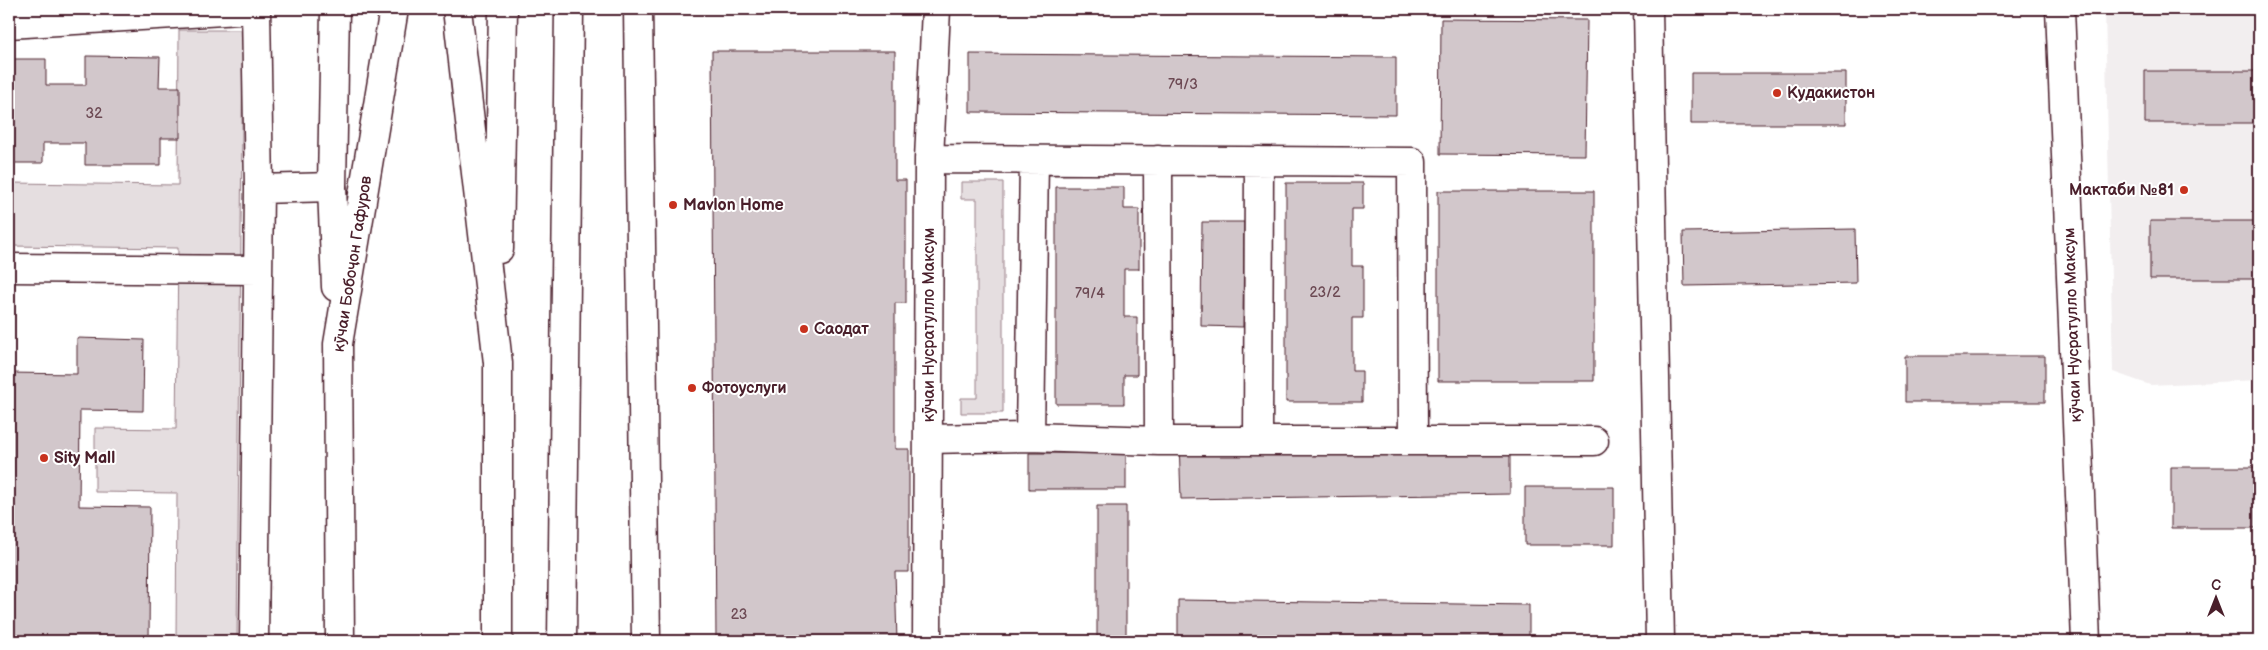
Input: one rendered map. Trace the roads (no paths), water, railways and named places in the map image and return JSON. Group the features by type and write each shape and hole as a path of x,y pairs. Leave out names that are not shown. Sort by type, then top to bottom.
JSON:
{"main road":[{"path":"9,24 256,9 260,189 254,641"},
{"path":"335,9 332,187 338,344"},
{"name":"кӯчаи Бобоҷон Гафуров","path":"340,641 338,344 394,9"},
{"path":"458,9 498,363"},
{"path":"498,641 498,363 503,9"},
{"path":"562,641 569,9"},
{"path":"628,9 647,9"},
{"path":"638,9 646,641"},
{"name":"кӯчаи Нусратулло Максум","path":"927,641 930,439 930,159 936,9"},
{"path":"1648,9 1660,641"},
{"name":"кӯчаи Нусратулло Максум","path":"2060,9 2086,641"},
{"path":"930,159 1412,162 1413,440"},
{"path":"1030,437 1034,160"},
{"path":"1158,160 1159,440"},
{"path":"1258,440 1259,161"},
{"path":"260,189 332,187"},
{"path":"9,268 258,270"},
{"path":"930,439 1030,437 1159,440 1594,440"}],"place":[{"name":"Кудакистон","path":"1777,93"},
{"name":"Мактаби №81","path":"2184,190"},
{"name":"Mavlon Home","path":"673,205"},
{"name":"Саодат","path":"804,329"},
{"name":"Фотоуслуги","path":"692,388"},
{"name":"Sity Mall","path":"44,458"}]}
